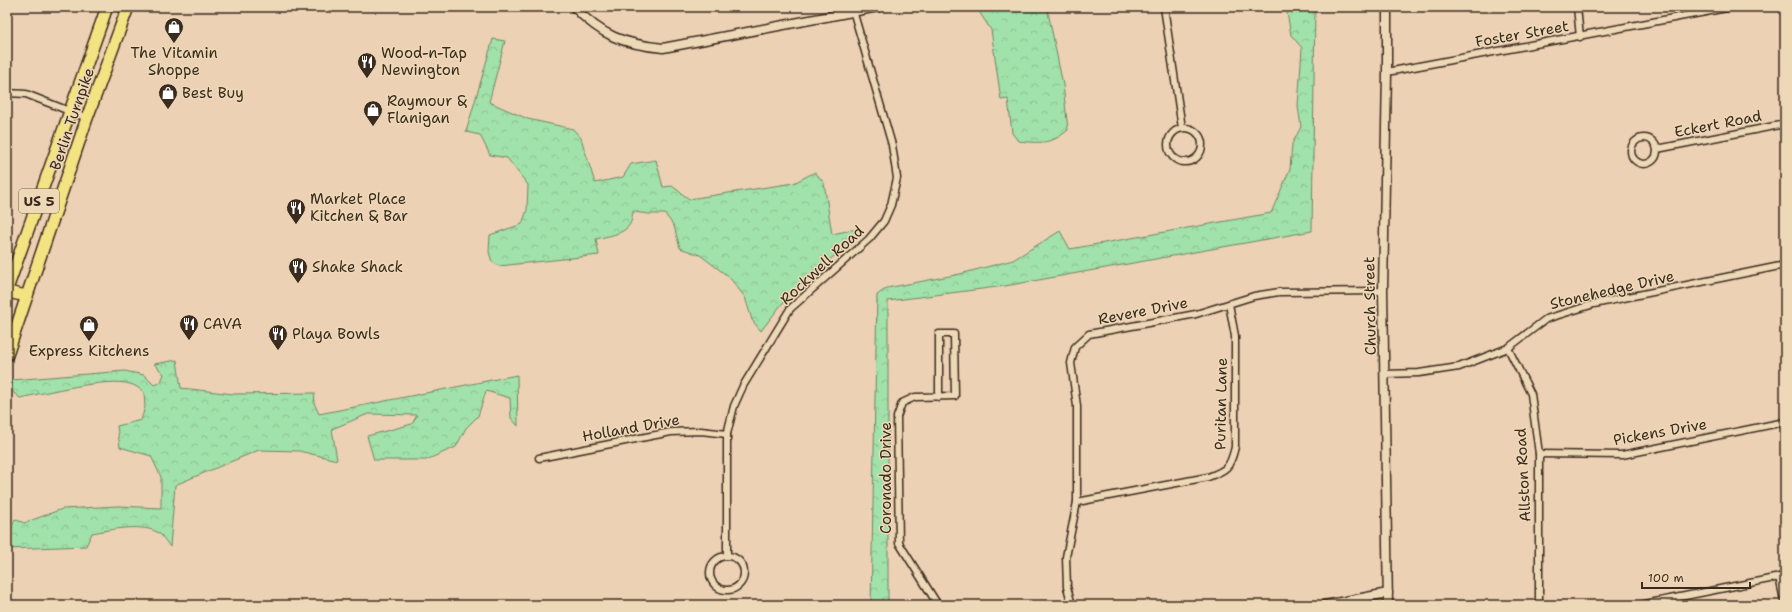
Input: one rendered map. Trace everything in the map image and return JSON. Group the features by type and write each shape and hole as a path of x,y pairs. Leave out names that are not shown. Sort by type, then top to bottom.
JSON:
{"highway":[{"name":"Berlin Turnpike","path":"7,291 107,7"},
{"name":"Berlin Turnpike","path":"7,355 87,118 128,7"},
{"path":"7,291 27,296"}],"street":[{"path":"574,7 595,28 620,40 639,46 663,48 853,10 878,7"},
{"path":"1164,7 1182,128"},
{"name":"Church Street","path":"1387,7 1388,72 1383,291 1388,605"},
{"path":"1577,7 1580,37"},
{"path":"1692,7 1693,15"},
{"name":"Foster Street","path":"1388,72 1580,37 1732,7"},
{"name":"Rockwell Road","path":"727,556 727,434 734,406 743,386 790,309 869,239 884,221 896,190 897,167 892,146 853,10"},
{"path":"7,93 26,94 87,118"},
{"name":"Eckert Road","path":"1657,149 1785,124"},
{"path":"1182,128 1192,129 1201,140 1200,152 1190,161 1181,161 1177,159 1173,156 1169,147 1169,142 1173,133 1182,128"},
{"name":"Eckert Road","path":"1640,138 1649,139 1653,142 1657,149 1655,158 1649,164 1645,165 1636,162 1631,155 1631,147 1636,140 1640,138"},
{"name":"Stonehedge Drive","path":"1385,374 1419,373 1459,367 1508,348 1546,319 1594,304 1785,265"},
{"name":"Revere Drive","path":"1072,605 1067,587 1066,557 1077,502 1076,406 1070,364 1075,347 1090,334 1196,314 1254,296 1279,292 1383,291"},
{"name":"Puritan Lane","path":"1077,502 1208,477 1223,472 1232,461 1235,447 1235,336 1229,304"},
{"name":"Coronado Drive","path":"938,605 899,543 897,417 902,403 915,397 939,397 954,396 954,334 939,334 939,397"},
{"name":"Allston Road","path":"1508,348 1530,394 1538,454 1539,605"},
{"name":"Pickens Drive","path":"1538,454 1622,455 1785,422"},
{"name":"Holland Drive","path":"539,458 671,432 701,431 727,434"},
{"path":"727,556 739,561 744,573 743,580 739,586 727,590 720,589 715,586 711,580 710,573 711,567 715,561 720,557 727,556"},
{"path":"1640,605 1782,577 1785,605"},
{"path":"1325,605 1388,593"}],"green space":[{"path":"976,7 1047,7 1063,85 1068,130 1062,135 1050,141 1032,142 1018,141 1012,133 1008,99 1001,100 991,30"},
{"path":"1286,7 1315,7 1312,231 1005,286 888,301 888,605 871,605 877,295 887,288 960,274 1013,260 1060,231 1070,249 1271,213 1290,169 1292,144 1301,127 1298,106 1302,48 1291,35"},
{"path":"493,39 505,41 489,102 528,119 573,129 581,138 595,183 623,177 631,164 656,160 663,187 672,186 689,199 794,183 815,172 824,183 832,234 857,229 852,244 814,270 781,305 761,331 752,320 745,297 729,277 700,255 680,248 674,226 665,214 633,212 631,223 624,231 596,239 599,255 499,266 492,262 489,252 490,235 522,224 527,210 528,185 507,158 490,155 480,135 466,132"},
{"path":"177,360 181,388 234,394 315,393 314,403 319,414 517,375 518,426 511,418 510,398 486,391 478,416 466,428 456,447 426,460 374,460 367,436 412,424 417,415 368,414 332,429 337,460 299,451 259,450 175,485 170,547 160,534 154,530 146,528 127,528 92,533 86,546 7,549 7,534 9,534 15,519 24,523 62,509 118,506 161,508 161,477 151,456 120,447 117,426 141,420 145,407 144,392 136,386 120,382 76,386 20,398 9,389 11,380 125,371 144,375 154,385 161,382 164,374 154,364"}],"place":[{"name":"The Vitamin Shoppe","path":"174,44"},
{"name":"Wood-n-Tap Newington","path":"367,79"},
{"name":"Best Buy","path":"168,110"},
{"name":"Raymour & Flanigan","path":"373,127"},
{"name":"Market Place Kitchen & Bar","path":"296,225"},
{"name":"Shake Shack","path":"298,284"},
{"name":"CAVA","path":"189,341"},
{"name":"Express Kitchens","path":"89,342"},
{"name":"Playa Bowls","path":"278,351"}]}
